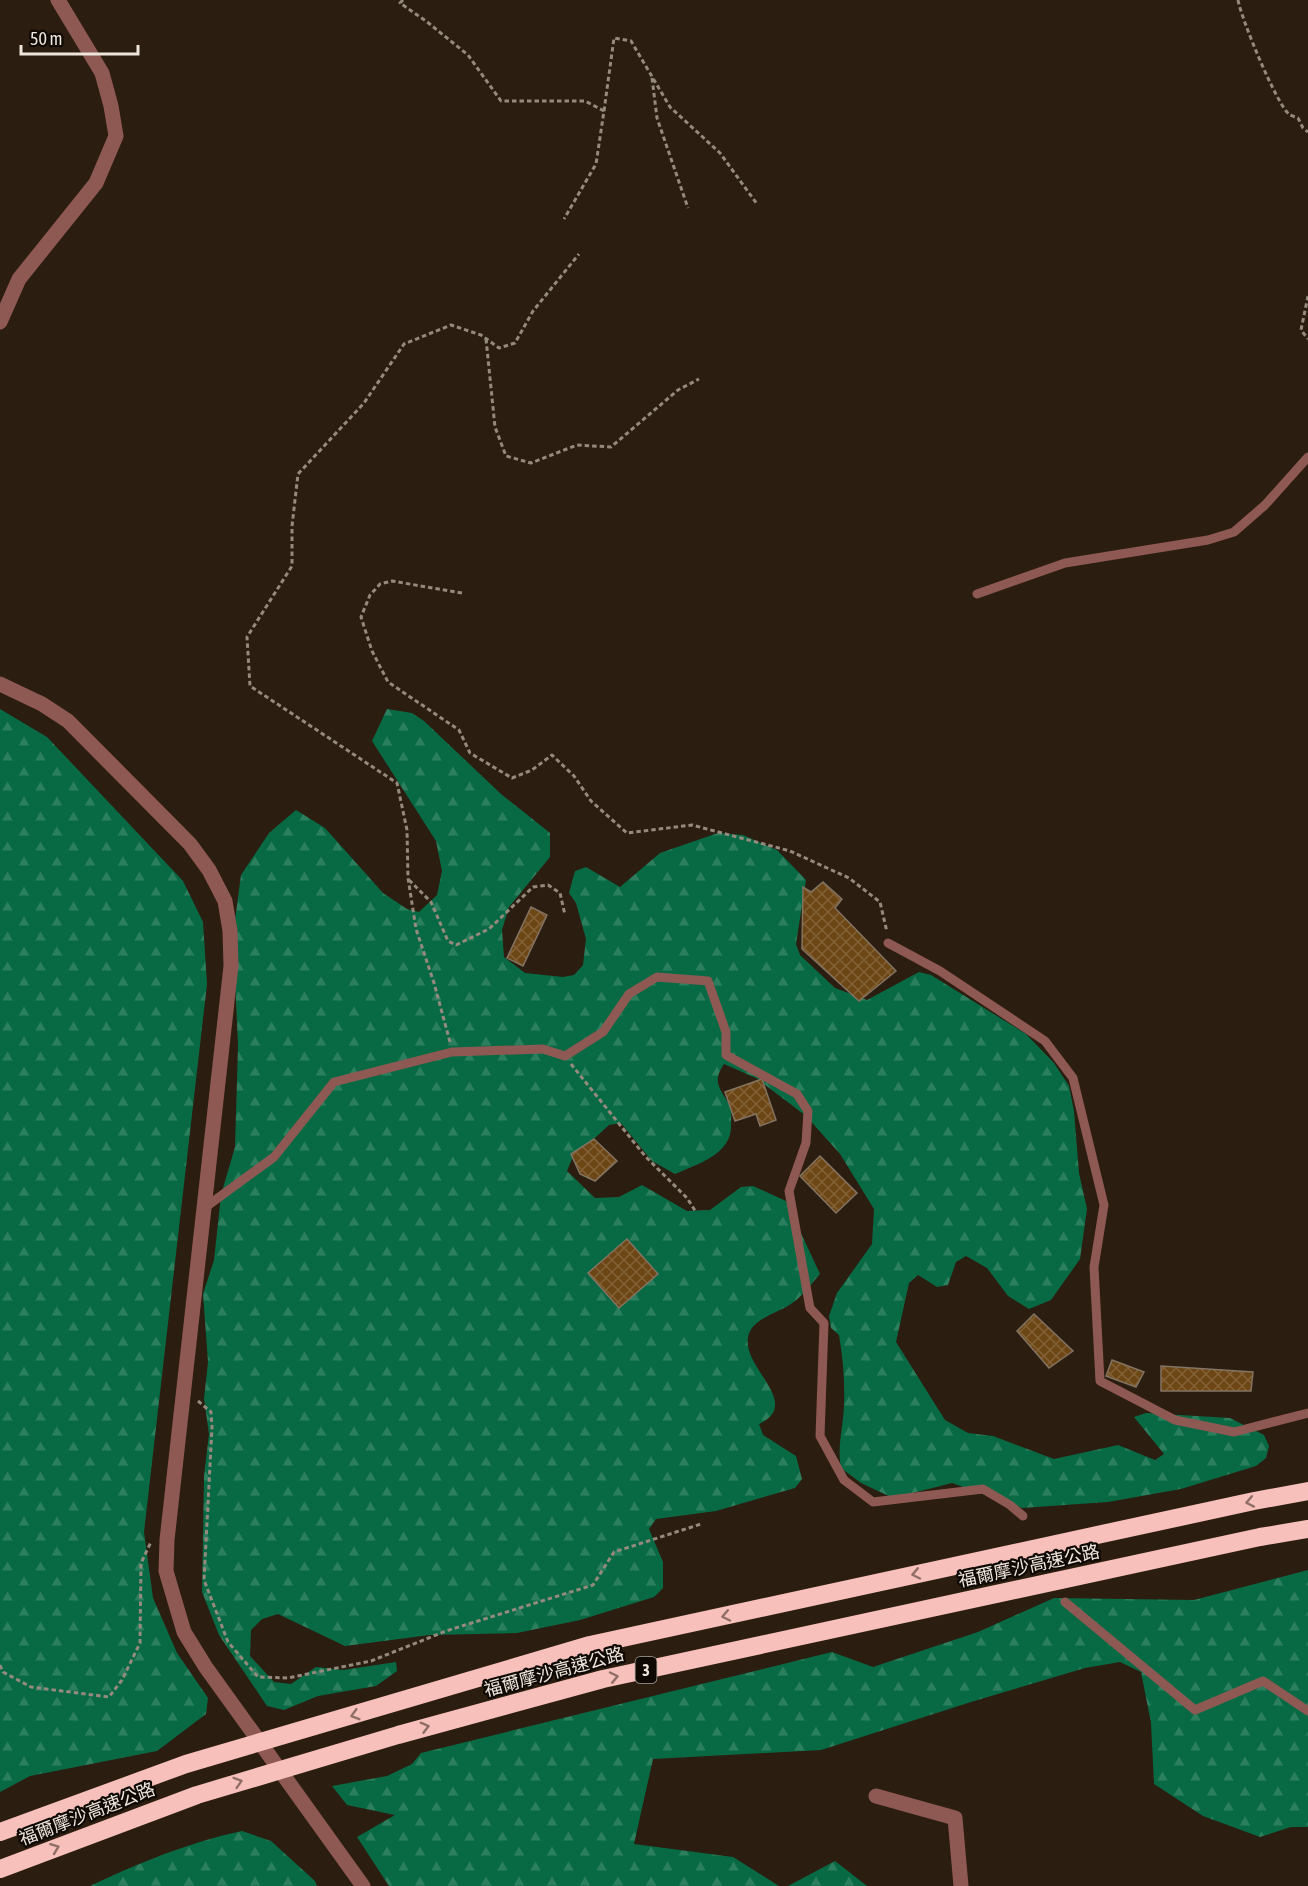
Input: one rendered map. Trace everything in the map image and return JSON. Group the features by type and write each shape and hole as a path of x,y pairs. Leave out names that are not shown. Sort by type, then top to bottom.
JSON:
{"highway":[{"name":"福爾摩沙高速公路","path":"0,1832 186,1764 590,1645 1308,1491"},
{"name":"福爾摩沙高速公路","path":"0,1869 197,1795 398,1735 603,1679 1308,1529"}],"street":[{"path":"0,322 19,279 96,183 116,136 102,73 58,0"},
{"path":"0,684 42,704 68,722 190,844 209,870 225,902 230,931 231,966 166,1540 166,1570 184,1632 205,1666 363,1886"},
{"path":"876,1796 956,1818 961,1886"}],"lane":[{"path":"976,594 1065,564 1208,540 1234,532 1265,505 1308,457"},
{"path":"888,943 940,971 1045,1041 1073,1078 1104,1204 1094,1267 1100,1381 1175,1420 1234,1432 1308,1413"},
{"path":"203,1209 274,1157 334,1082 452,1052 543,1049 565,1056 603,1032 629,994 657,977 708,981 726,1032 726,1055 797,1094 808,1111 806,1143 789,1191 810,1308 824,1323 820,1436 844,1480 873,1502 983,1489 1010,1505 1023,1516"},
{"path":"1065,1602 1195,1710 1263,1681 1308,1711"}],"path":[{"path":"403,0 400,3 468,56 501,101 585,102 604,111"},
{"path":"1238,0 1240,12 1268,78 1288,114 1298,118 1308,132"},
{"path":"564,219 596,164 614,38 632,41 670,107 720,153 757,204"},
{"path":"652,76 657,118 688,208"},
{"path":"452,1052 434,983 416,929 408,878 406,830 397,783 250,686 247,637 292,566 292,526 298,474 364,403 404,344 451,325 481,335 499,348 515,343 533,311 579,254"},
{"path":"1308,296 1301,330 1308,339"},
{"path":"486,338 495,427 506,456 531,463 577,445 611,447 678,390 699,380"},
{"path":"462,593 392,581 381,584 370,595 362,617 372,651 388,682 459,730 470,753 512,778 532,770 552,755 574,776 591,801 627,833 692,825 790,851 849,878 880,902 888,943"},
{"path":"408,878 431,902 447,941 456,945 489,929 533,887 548,885 560,893 565,915"},
{"path":"565,1056 645,1156 687,1198 696,1212"},
{"path":"183,1389 211,1412 204,1580 228,1642 258,1677 288,1678 371,1661 446,1631 593,1585 614,1552 701,1524"},
{"path":"0,1665 3,1672 31,1687 109,1697 122,1680 140,1643 141,1563 154,1534"}],"green space":[{"path":"0,709 47,737 183,881 203,922 207,984 144,1532 153,1598 177,1653 208,1698 206,1714 157,1751 30,1776 0,1792"},
{"path":"387,709 412,713 424,721 501,794 550,833 550,857 509,907 502,930 504,957 525,973 563,977 574,975 583,965 586,939 576,903 569,893 575,871 586,867 620,887 660,853 718,833 743,835 777,850 806,880 796,944 800,955 835,988 867,1000 919,972 931,975 1026,1034 1054,1063 1069,1086 1074,1111 1079,1173 1087,1209 1080,1259 1051,1300 1029,1309 1008,1296 987,1268 966,1256 956,1262 948,1285 937,1287 918,1275 909,1283 896,1342 945,1420 968,1433 993,1436 1054,1459 1118,1445 1155,1460 1164,1454 1134,1417 1146,1413 1230,1418 1264,1435 1269,1446 1266,1458 1256,1466 1181,1489 1108,1502 1022,1508 952,1483 893,1498 861,1483 841,1468 843,1370 839,1335 831,1328 829,1316 837,1293 872,1244 874,1209 840,1154 806,1116 756,1078 724,1064 718,1081 731,1108 730,1135 720,1151 712,1157 675,1174 652,1161 621,1123 609,1125 572,1159 567,1171 595,1198 619,1197 642,1185 687,1211 710,1210 741,1187 753,1186 786,1201 820,1274 795,1301 755,1325 748,1337 753,1361 768,1384 775,1406 771,1416 759,1424 763,1435 796,1456 802,1479 795,1488 716,1511 656,1519 649,1529 663,1562 663,1588 654,1597 580,1620 517,1633 430,1635 345,1646 278,1614 262,1619 251,1630 250,1656 274,1682 291,1684 316,1667 343,1670 396,1662 397,1671 376,1686 318,1696 284,1710 267,1706 219,1635 202,1592 204,1476 209,1434 204,1399 208,1362 203,1294 214,1260 221,1195 235,1147 238,1045 233,935 241,875 269,833 296,810 325,828 383,893 407,909 419,912 437,895 442,871 436,841 372,741"},
{"path":"1308,1570 1308,1827 1291,1827 1260,1837 1203,1816 1154,1784 1151,1723 1141,1672 1120,1662 1085,1668 821,1750 653,1759 634,1844 733,1857 779,1886 389,1886 357,1837 395,1815 347,1805 332,1786 387,1776 412,1764 421,1753 832,1652 873,1667 978,1632 1054,1598 1194,1600"},
{"path":"242,1831 271,1841 315,1881 317,1886 90,1886 164,1854"},
{"path":"835,1861 867,1886 788,1886"}],"building":[{"path":"823,882 842,899 835,908 896,971 859,1001 802,949 803,887 811,892"},
{"path":"531,907 547,915 523,966 507,958"},
{"path":"762,1079 776,1120 760,1126 756,1114 735,1121 725,1092"},
{"path":"594,1139 617,1161 595,1181 580,1174 571,1154"},
{"path":"820,1156 857,1193 836,1213 800,1176"},
{"path":"627,1239 658,1274 619,1308 588,1273"},
{"path":"1034,1314 1073,1351 1049,1368 1017,1331"},
{"path":"1112,1360 1144,1372 1136,1387 1106,1376"},
{"path":"1161,1366 1253,1372 1251,1391 1161,1391"}]}
